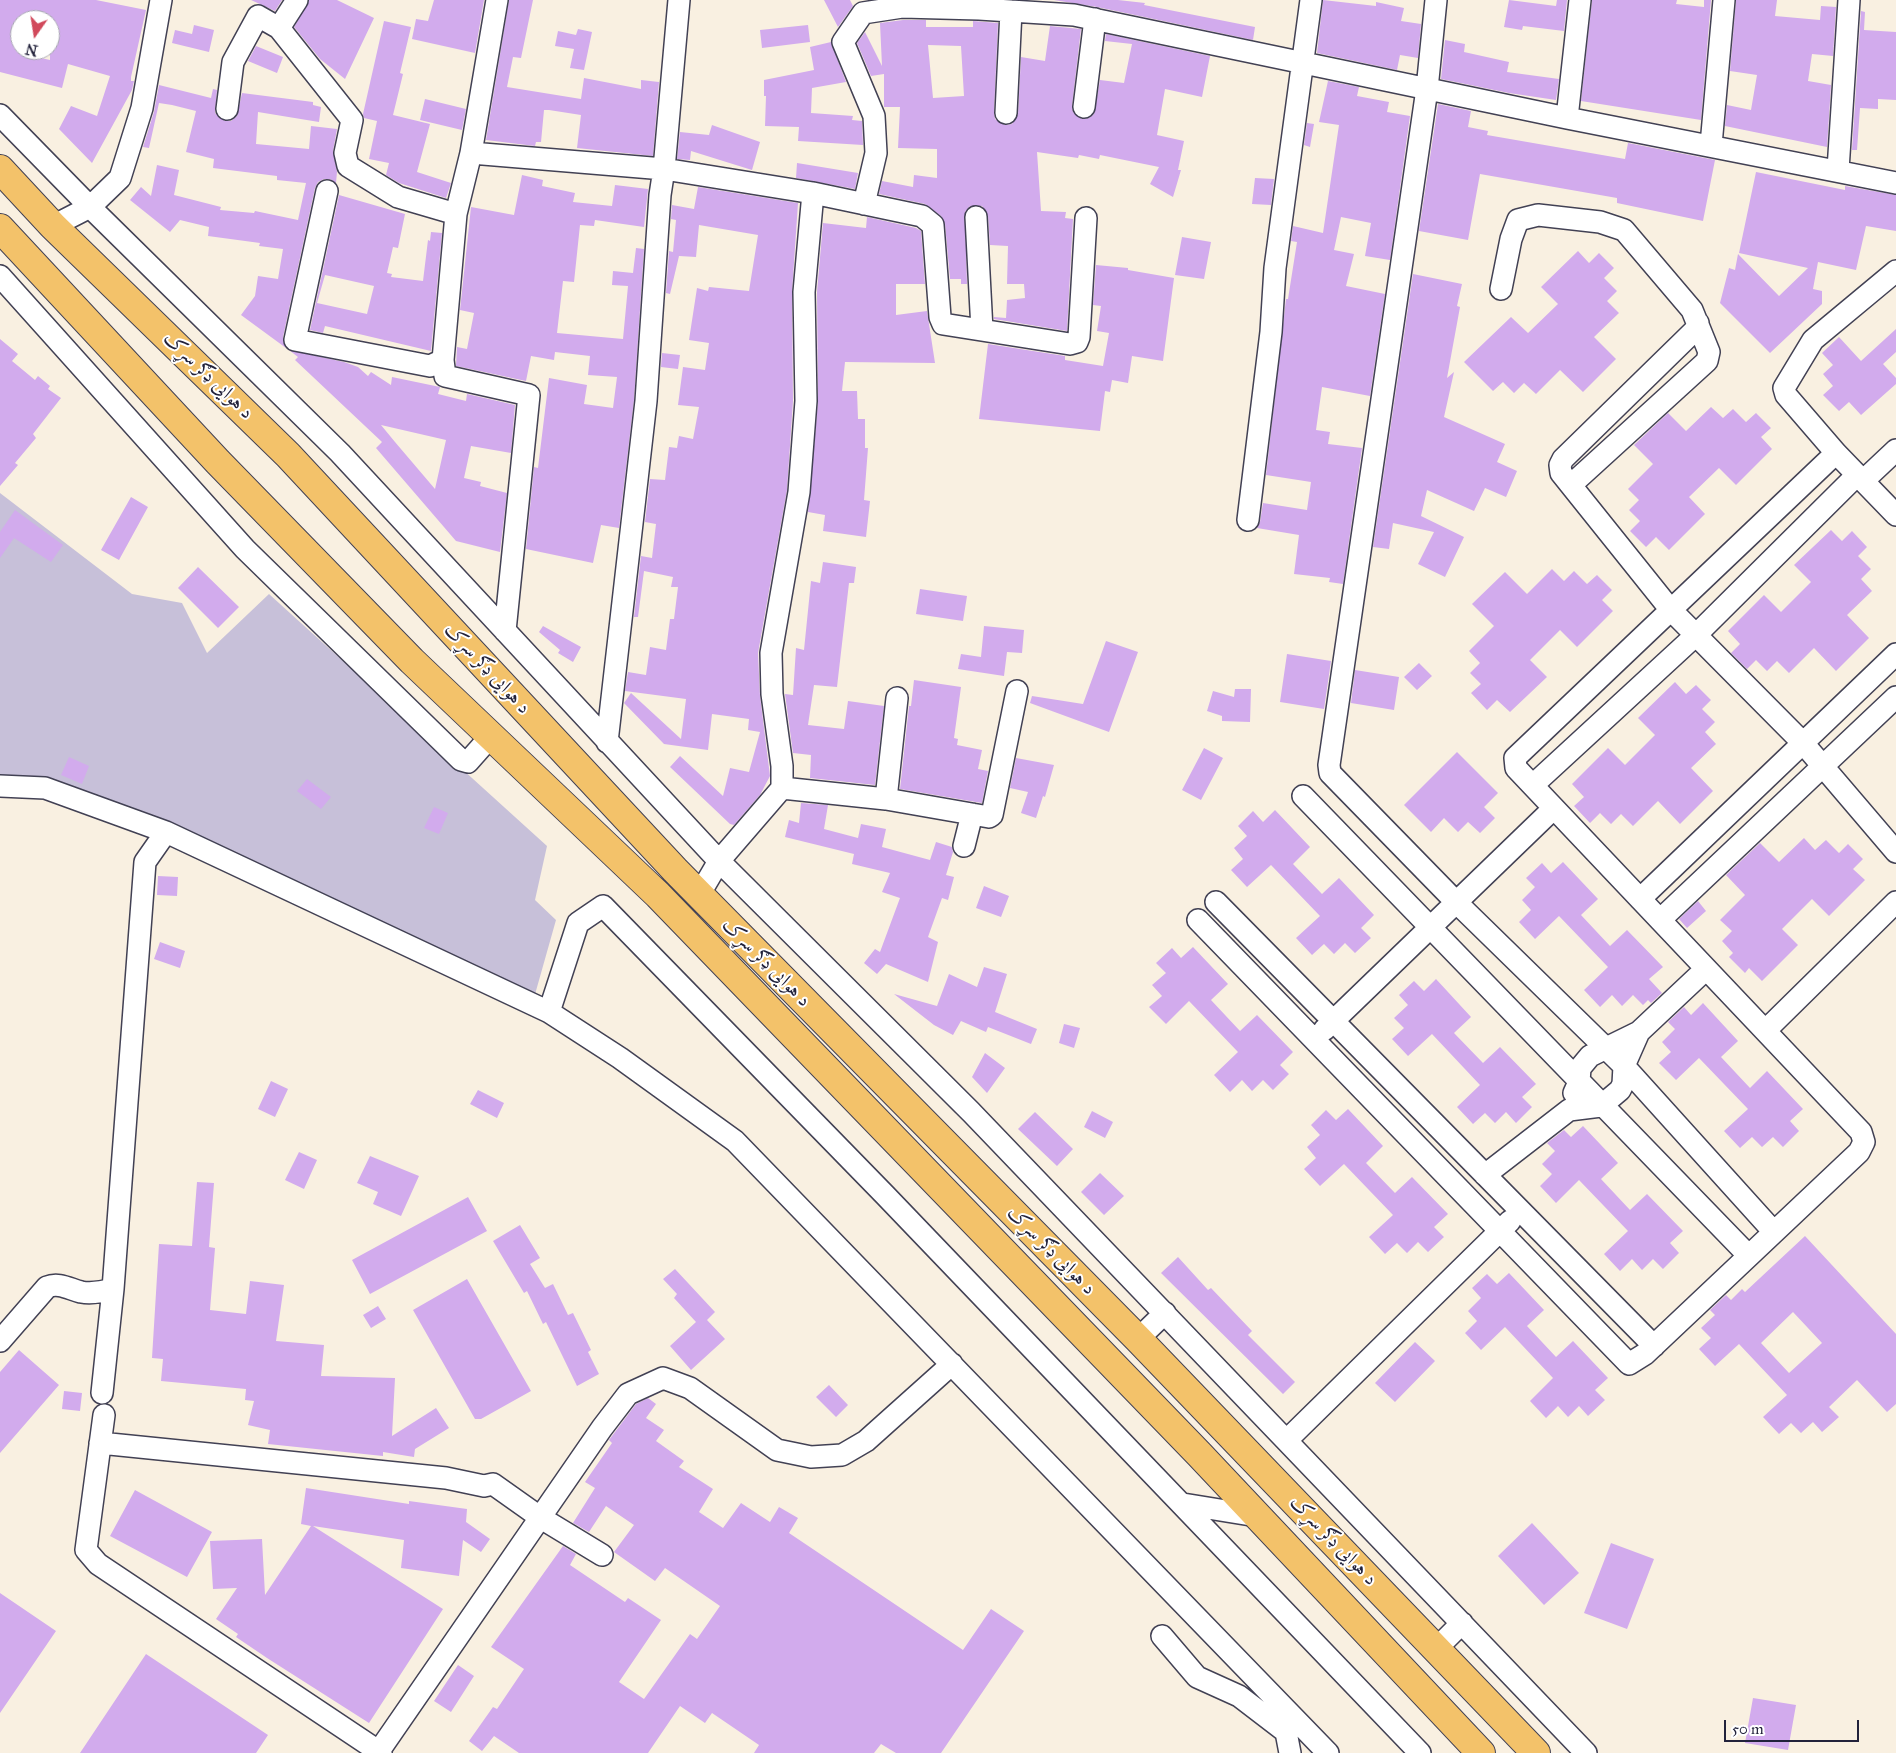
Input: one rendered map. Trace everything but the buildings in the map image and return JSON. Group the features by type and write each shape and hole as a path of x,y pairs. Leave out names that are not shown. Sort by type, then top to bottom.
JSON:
{"main road":[{"name":"د هوایی ډګر سړک","path":"0,169 53,226 288,455 698,895 1138,1339 1532,1751"},
{"name":"د هوایی ډګر سړک","path":"0,228 232,476 412,661 658,895 1257,1516 1481,1753"}],"street":[{"path":"53,226 90,207 120,178 142,108 161,0"},
{"path":"279,28 297,0"},
{"path":"497,0 471,153 456,214 443,360 445,376 529,395 505,631"},
{"path":"607,742 646,401 660,195 679,0"},
{"path":"1248,520 1271,332 1275,268 1311,0"},
{"path":"1436,0 1427,89 1328,765 1330,773 1456,902 1604,1049 1624,1066 1773,1232"},
{"path":"1567,118 1580,0"},
{"path":"1711,145 1724,0"},
{"path":"1838,170 1849,0"},
{"path":"864,204 876,153 874,116 843,42 860,7 1011,11 1075,8 1095,20 1567,118 1838,170 1896,183"},
{"path":"1006,113 1011,11"},
{"path":"227,109 233,62 258,16 279,28 352,120 345,153 348,166 398,197 456,214"},
{"path":"1084,107 1095,20"},
{"path":"0,115 90,207 340,453 719,861 971,1112 1586,1753"},
{"path":"471,153 664,169 812,193 915,214 929,220 933,225 940,317 943,324 1070,344 1077,342 1086,218"},
{"path":"327,191 295,340 430,366 443,360"},
{"path":"698,895 719,861 782,788 782,766 772,694 771,652 800,492 806,401 804,292 812,193"},
{"path":"1501,289 1511,239 1518,220 1538,215 1600,222 1624,230 1692,310 1709,352 1707,361 1572,484"},
{"path":"976,217 982,330"},
{"path":"1896,271 1813,340 1784,388 1786,395 1860,478 1889,493 1896,515"},
{"path":"0,276 245,549 461,760 468,762 491,736"},
{"path":"1698,323 1695,330 1563,459 1560,465 1561,473 1572,484 1670,609 1803,743 1896,852"},
{"path":"1533,785 1696,635 1860,478 1896,450"},
{"path":"1198,920 1629,1364 1654,1346 1859,1152 1864,1142 1861,1132 1516,768 1515,758 1836,453"},
{"path":"1640,899 1896,654"},
{"path":"782,788 886,799 989,817 992,815 1017,691"},
{"path":"1660,920 1896,697"},
{"path":"886,799 897,698"},
{"path":"0,786 45,788 166,832 549,1012 620,1058 736,1141 1328,1753"},
{"path":"1303,796 1601,1106 1748,1255"},
{"path":"1314,1040 1554,808"},
{"path":"964,846 972,814"},
{"path":"102,1394 113,1289 145,862 166,832"},
{"path":"1216,902 1654,1346"},
{"path":"1766,1030 1896,902"},
{"path":"549,1012 578,923 603,906 1183,1504 1420,1753"},
{"path":"1569,1110 1579,1082 1580,1068 1594,1053 1639,1032 1706,969"},
{"path":"1486,1175 1569,1110 1601,1106 1620,1090 1623,1084 1624,1066 1639,1032"},
{"path":"1287,1440 1521,1211"},
{"path":"0,1341 47,1287 55,1284 81,1292 98,1293 113,1289"},
{"path":"1138,1339 1165,1313"},
{"path":"104,1415 86,1550 98,1564 380,1752 602,1428 628,1394 663,1378 690,1388 777,1450 811,1457 842,1456 866,1441 952,1364"},
{"path":"100,1443 417,1475 484,1486 493,1484 541,1518 602,1555"},
{"path":"1183,1504 1257,1516"},
{"path":"1436,1649 1462,1623"},
{"path":"1162,1636 1197,1677 1239,1696 1286,1732 1290,1753"}],"shaded area":[{"path":"0,493 132,594 182,603 207,653 269,594 547,846 535,900 556,920 532,1005 166,832 0,786"}]}
